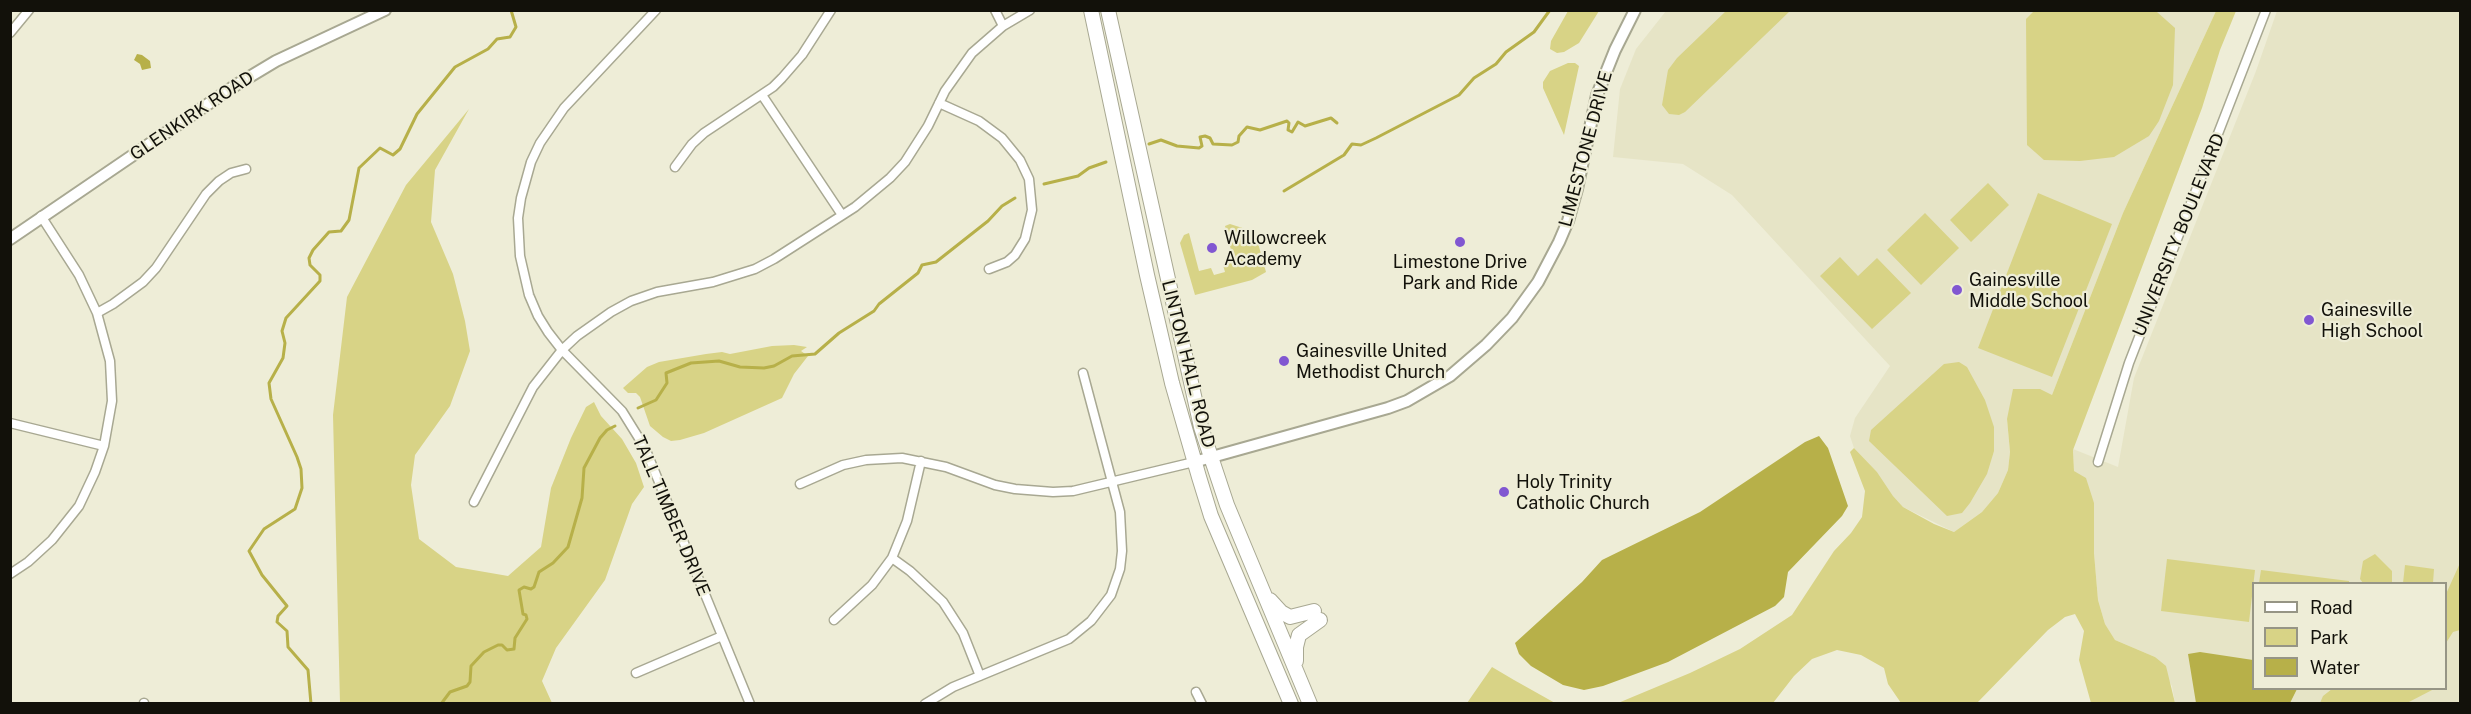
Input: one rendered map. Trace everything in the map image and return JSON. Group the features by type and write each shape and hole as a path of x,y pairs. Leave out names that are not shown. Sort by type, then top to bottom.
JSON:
{"main road":[{"name":"LINTON HALL ROAD","path":"1090,10 1147,275 1194,462 1211,516 1291,704"},
{"name":"LINTON HALL ROAD","path":"1108,10 1168,283 1210,457 1227,505 1310,704"},
{"path":"1265,594 1281,612 1290,617 1317,615 1298,638 1296,669"}],"street":[{"path":"10,33 29,10"},
{"name":"GLENKIRK ROAD","path":"10,239 40,216 236,85 276,61 385,10"},
{"name":"TALL TIMBER DRIVE","path":"656,10 557,117 540,143 524,182 518,228 523,274 538,316 562,350 610,398 634,429 645,448 750,704"},
{"path":"675,167 692,144 704,133 778,83 797,62 831,10"},
{"path":"995,10 1003,26"},
{"path":"474,502 533,387 562,350 592,324 631,301 657,292 713,282 755,268 842,215 878,189 905,162 928,126 959,69 972,53 1003,26 1030,10"},
{"name":"LIMESTONE DRIVE","path":"1194,462 1354,419 1407,401 1433,387 1461,367 1512,318 1550,262 1568,221 1597,95 1614,50 1635,10"},
{"name":"UNIVERSITY BOULEVARD","path":"2098,462 2129,363 2266,10"},
{"path":"762,95 842,215"},
{"path":"939,103 979,121 1002,138 1020,160 1029,179 1032,210 1025,239 1015,255 1006,262 989,269"},
{"path":"97,313 129,294 156,268 206,194 219,181 231,173 246,169"},
{"path":"10,574 39,553 68,521 84,496 104,446 111,417 110,361 97,313 79,275 40,216"},
{"path":"925,704 953,687 1069,639 1102,609 1117,580 1122,550 1120,512 1083,373"},
{"path":"10,423 104,446"},
{"path":"800,484 823,472 866,460 902,458 946,466 995,484 1032,492 1073,491 1194,462"},
{"path":"834,620 872,585 892,558 907,521 921,460"},
{"path":"892,558 910,571 943,603 963,633 980,676"},
{"path":"636,673 722,636"},
{"path":"1196,692 1202,704"}],"shaded area":[{"name":"Gainesville Middle School","path":"1666,11 2216,11 2123,213 2052,395 2007,419 2010,452 2008,470 1998,493 1982,512 1954,532 1903,507 1877,472 1854,448 1850,436 1855,418 1890,366 1732,195 1683,164 1613,157 1620,89 1636,49"},
{"name":"Gainesville High School","path":"2277,11 2460,11 2460,703 2175,703 2172,686 2155,657 2115,640 2105,624 2098,600 2094,553 2094,503 2074,471 2073,449 2118,467 2134,378 2256,71"}],"green space":[{"path":"1568,11 1599,11 1579,43 1564,52 1557,53 1550,49 1551,41"},
{"path":"1726,11 1790,11 1685,112 1679,115 1669,114 1662,105 1668,70 1677,58"},
{"path":"2034,11 2157,12 2175,28 2173,85 2159,121 2149,136 2114,157 2080,161 2044,160 2027,145 2026,19"},
{"path":"2216,11 2236,11 2220,50 2202,108 2073,450 2074,471 2086,478 2094,503 2094,553 2098,600 2105,624 2115,640 2155,657 2166,666 2175,703 2091,703 2079,660 2084,631 2075,614 2065,617 2048,630 1977,703 1901,703 1888,684 1884,668 1861,655 1837,650 1812,659 1794,676 1773,703 1618,703 1740,649 1792,615 1834,551 1862,517 1865,491 1850,452 1854,448 1877,472 1903,507 1934,524 1954,532 1982,512 1998,493 2008,470 2010,452 2007,419 2013,389 2040,389 2052,395 2123,213"},
{"path":"1568,63 1575,63 1579,66 1564,135 1543,88 1543,82 1550,71"},
{"path":"469,109 435,170 431,222 453,274 470,351 450,406 415,455 411,485 419,539 456,567 508,576 541,547 551,488 586,407 594,402 601,416 622,439 636,463 644,487 632,504 605,580 556,648 542,681 552,703 340,703 333,415 347,297 406,185"},
{"path":"1988,183 2009,205 1971,242 1950,220"},
{"path":"2038,193 2112,224 2052,377 1978,348"},
{"path":"1925,213 1959,248 1921,285 1887,250"},
{"path":"1230,224 1255,232 1266,272 1252,280 1195,295 1180,243 1184,235 1189,233 1199,271 1211,268 1214,275 1225,272 1223,265 1234,262 1225,226"},
{"path":"1840,257 1858,276 1877,258 1911,293 1872,329 1820,276"},
{"path":"772,346 807,347 801,351 808,356 794,374 782,398 704,433 680,440 671,441 650,426 640,397 636,393 628,393 623,388 647,367 659,362 706,354 722,352 730,354"},
{"path":"1959,362 1967,367 1985,400 1994,427 1994,451 1987,474 1970,503 1962,513 1947,516 1869,441 1871,430 1944,364"},
{"path":"2375,554 2392,571 2392,582 2362,582 2360,579 2363,561"},
{"path":"2167,559 2255,570 2249,622 2161,611"},
{"path":"2460,563 2460,630 2453,632 2447,641 2447,592"},
{"path":"2405,565 2434,569 2433,582 2403,582"},
{"path":"2261,570 2349,581 2349,582 2259,582"},
{"path":"1492,667 1514,680 1555,703 1467,703"},
{"path":"2331,690 2432,690 2407,703 2320,703 2323,696"}],"water":[{"path":"137,54 150,61 151,68 142,70 140,64 134,60"},
{"path":"1819,436 1828,448 1848,506 1842,516 1788,572 1784,597 1775,606 1668,662 1603,686 1584,690 1563,685 1531,666 1519,654 1515,643 1582,582 1602,560 1700,512 1805,442"},
{"path":"2200,652 2252,660 2252,690 2296,690 2290,703 2196,703 2188,654"}],"waterway":[{"path":"311,704 308,670 288,647 287,631 277,622 278,616 287,606 262,575 249,551 264,529 295,509 302,488 301,469 297,457 271,399 269,383 283,358 285,343 282,331 286,318 320,281 320,275 310,265 309,258 313,250 329,232 341,231 349,220 359,168 380,148 393,155 400,149 417,114 455,67 488,49 497,39 510,37 516,27 511,10"},
{"path":"1284,191 1344,155 1352,144 1361,145 1459,95 1474,78 1496,64 1506,52 1534,32 1550,10"},
{"path":"1149,144 1161,140 1177,146 1199,148 1202,146 1200,137 1205,136 1210,138 1213,144 1232,145 1238,142 1239,136 1247,127 1260,130 1287,121 1288,130 1292,132 1298,122 1305,126 1331,118 1337,123"},
{"path":"1044,184 1078,176 1089,168 1106,162"},
{"path":"638,408 656,400 667,383 666,373 691,363 719,361 740,367 764,368 774,366 792,356 815,354 839,333 874,311 879,304 918,273 922,265 936,262 988,221 1002,206 1015,198"},
{"path":"441,704 450,692 467,686 470,682 471,666 484,652 498,645 502,645 507,650 514,649 515,638 527,619 523,614 519,590 524,587 531,589 534,587 539,572 553,563 568,547 582,498 584,468 600,438 607,430 615,426"}],"place":[{"name":"Limestone Drive Park and Ride","path":"1460,242"},
{"name":"Willowcreek Academy","path":"1212,248"},
{"name":"Gainesville Middle School","path":"1957,290"},
{"name":"Gainesville High School","path":"2309,320"},
{"name":"Gainesville United Methodist Church","path":"1284,361"},
{"name":"Holy Trinity Catholic Church","path":"1504,492"}]}
